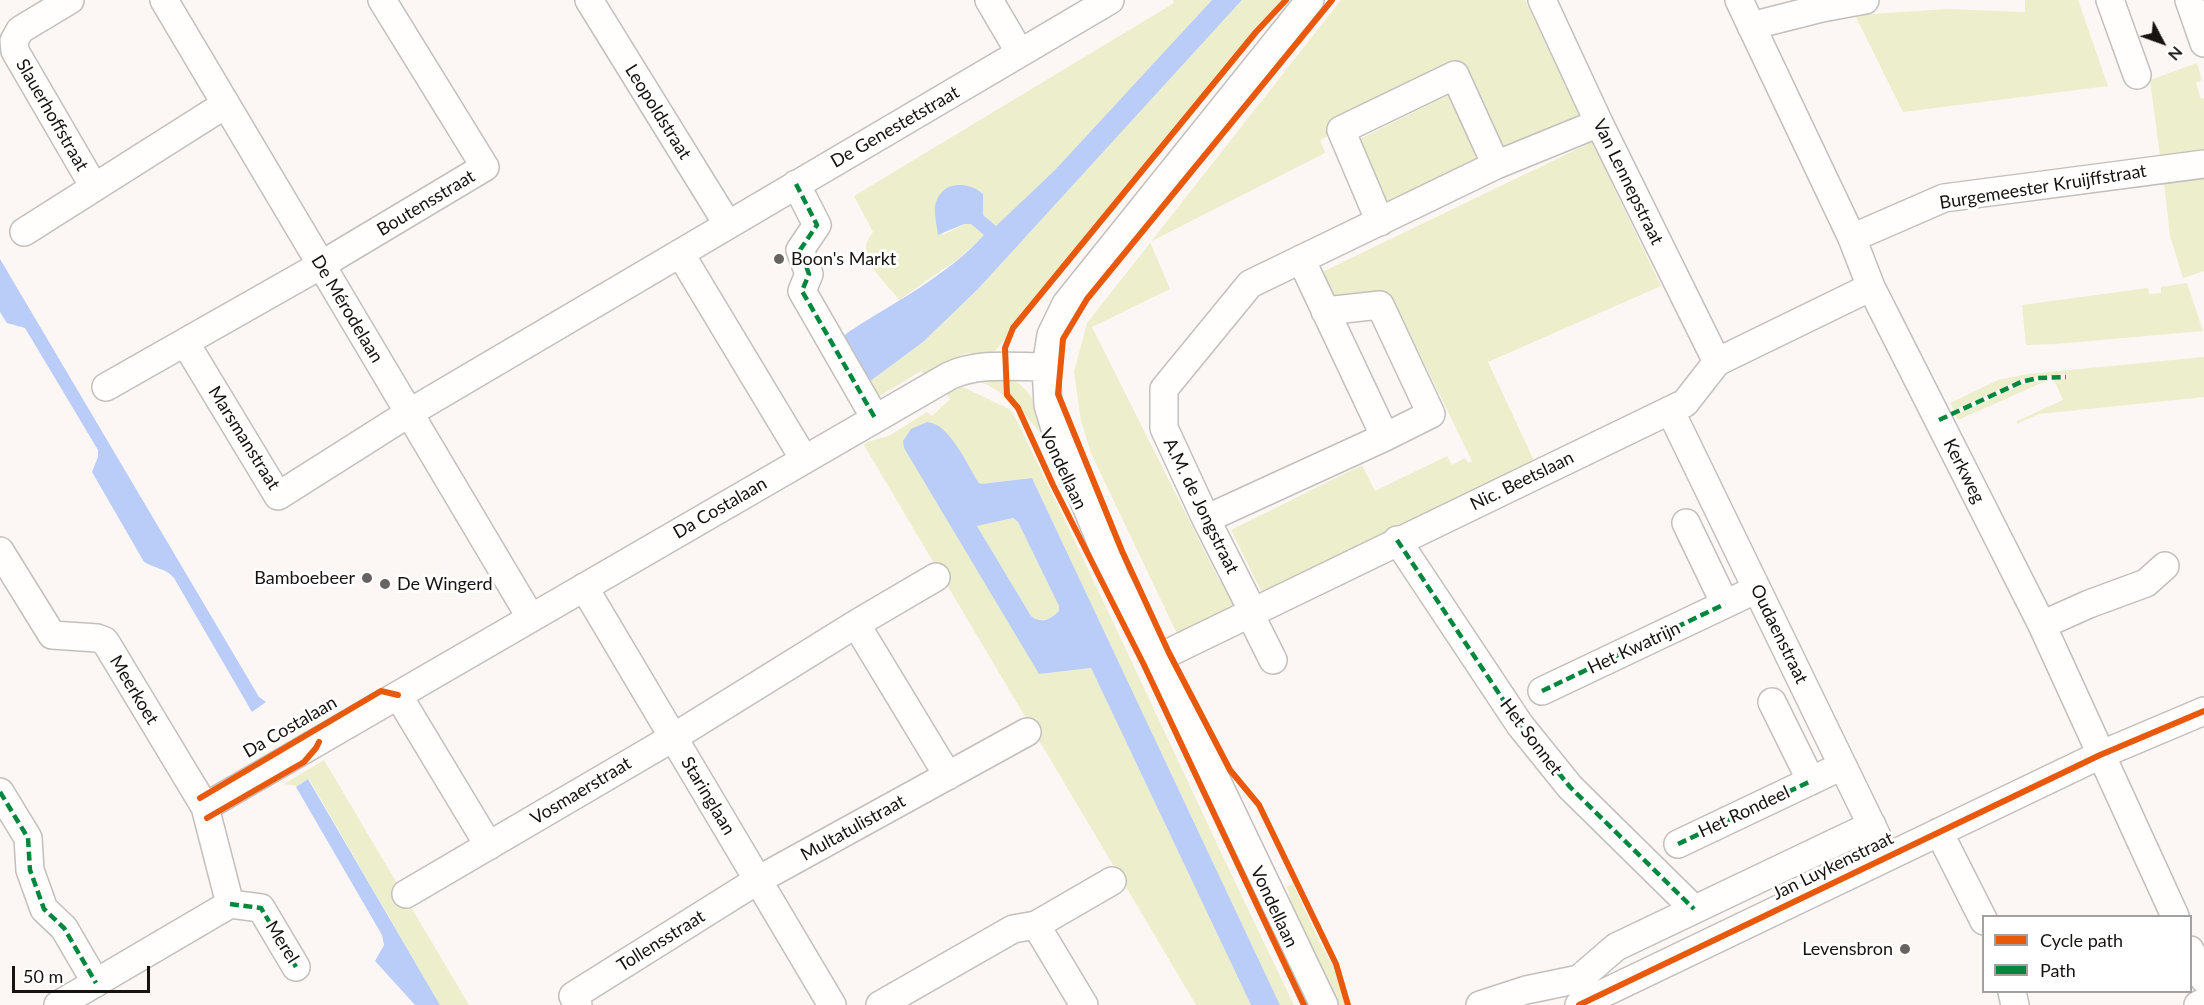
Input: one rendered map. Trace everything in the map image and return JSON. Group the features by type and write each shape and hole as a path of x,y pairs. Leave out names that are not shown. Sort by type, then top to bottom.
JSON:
{"street":[{"name":"Slauerhoffstraat","path":"70,0 32,9 14,41 15,51 94,187"},
{"name":"De Mérodelaan","path":"164,0 531,618"},
{"name":"Boutensstraat","path":"321,265 485,167 382,0"},
{"name":"Leopoldstraat","path":"589,0 728,225"},
{"path":"989,0 1020,53"},
{"name":"De Genestetstraat","path":"409,413 1110,0"},
{"name":"Vondellaan","path":"1310,0 1066,304 1051,335 1046,367 1048,405 1116,579 1158,658 1324,1005"},
{"name":"Van Lennepstraat","path":"1542,0 1599,123 1717,362"},
{"name":"Kerkweg","path":"1739,0 1852,238 1871,287 2042,625 2175,915"},
{"path":"1751,26 1865,0"},
{"path":"2110,0 2137,75"},
{"path":"2188,0 2204,43"},
{"path":"1380,222 1341,130 1455,75 1496,165"},
{"name":"Slauerhoffstraat","path":"24,232 225,104"},
{"name":"A.M. de Jongstraat","path":"1273,660 1164,428 1164,389 1251,284 1496,165 1599,123"},
{"name":"Burgemeester Kruijffstraat","path":"1852,238 1944,198 2204,164"},
{"path":"796,184 817,225 800,250 810,274 802,291 875,418"},
{"path":"680,253 804,459"},
{"path":"1301,259 1385,437"},
{"path":"106,387 321,265"},
{"name":"Nic. Beetslaan","path":"1158,658 1397,540 1684,403 1717,362 1871,287"},
{"path":"1206,519 1431,414 1380,305 1324,311"},
{"name":"Marsmanstraat","path":"185,342 278,496 409,413"},
{"name":"Da Costalaan","path":"205,807 963,369 976,366 1046,367"},
{"name":"Oudaenstraat","path":"1670,410 1887,857"},
{"path":"1686,523 1725,604"},
{"name":"Het Sonnet","path":"1397,540 1520,725 1570,787 1694,909"},
{"name":"Meerkoet","path":"0,551 52,635 97,638 105,641 205,807"},
{"path":"2042,625 2089,604 2146,583 2165,566"},
{"path":"674,737 936,577"},
{"name":"Staringlaan","path":"584,587 832,1005"},
{"name":"Het Kwatrijn","path":"1542,691 1757,589"},
{"path":"856,624 948,776"},
{"path":"398,695 489,846"},
{"name":"Het Rondeel","path":"1772,702 1811,781"},
{"name":"Jan Luykenstraat","path":"1579,1005 1624,995 1887,857 2100,755 2204,711"},
{"name":"Multatulistraat","path":"758,880 1028,732"},
{"name":"Vosmaerstraat","path":"406,894 674,737"},
{"name":"Het Rondeel","path":"1678,844 1842,766"},
{"path":"0,792 28,838 30,870 44,909 64,927 96,983"},
{"path":"58,1005 230,904 205,807"},
{"name":"Jan Luykenstraat","path":"1480,1005 1526,990 1579,979 1616,947 1872,825"},
{"path":"1939,832 1982,919"},
{"name":"Tollensstraat","path":"578,1005 573,996 758,880"},
{"path":"880,1005 1013,929 1036,925 1112,881"},
{"name":"Merel","path":"230,904 261,908 296,967"},
{"path":"1036,925 1084,1005"},
{"path":"2192,954 2204,979"},
{"path":"2198,1005 2204,1002"}],"green space":[{"path":"1173,0 1212,0 1055,170 996,227 983,215 983,194 968,186 957,185 951,186 941,195 936,203 943,235 964,224 972,224 985,235 958,259 899,300 867,257 866,247 873,232 854,196 1174,3"},
{"path":"1242,0 1282,0 1242,46 992,355 966,353 926,376 921,371 878,397 869,382 923,342 978,289"},
{"path":"1341,0 1525,0 1579,114 1574,119 1501,152 1462,69 1320,140 1325,153 1151,241"},
{"path":"2025,0 2078,0 2108,86 1903,112 1855,15 1948,9 2025,12"},
{"path":"2197,63 2202,80 2196,83 2201,99 2204,98 2204,151 2160,156 2150,80"},
{"path":"1448,95 1480,163 1383,211 1350,144"},
{"path":"1592,142 1661,286 1488,362 1535,463 1264,597 1231,530 1362,465 1375,491 1447,456 1452,465 1465,458 1468,463 1472,461 1393,299 1330,299 1318,274"},
{"path":"2204,177 2204,271 2183,278 2170,236 2164,183"},
{"path":"1150,243 1170,289 1092,327 1220,582 1229,580 1242,608 1179,638 1091,453 1081,421 1074,372 1087,323"},
{"path":"2187,283 2203,331 2026,345 2022,305 2148,288 2149,294 2161,293 2161,287"},
{"path":"2204,357 2204,397 2039,414 2017,424 2017,421 2063,400 2054,380 2068,379 2067,374 2022,379 1954,410 1950,403 1998,380 2028,374"},
{"path":"1007,377 1024,388 1030,395 1048,441 1004,395 994,388 972,380"},
{"path":"2048,380 1958,420 1956,415 2024,384"},
{"path":"958,386 1009,409 1013,413 1294,1005 1280,1005 1032,478 981,484 950,437 935,424 927,422 1039,674 1091,668 1251,1005 1196,1005 864,445 867,442 889,436 927,412 932,416 950,399 946,394"},
{"path":"1013,518 1018,522 1059,606 1059,611 1046,619 1038,620 1031,616 977,526"},
{"path":"324,760 469,1005 440,1005 309,779 297,786 284,784"},
{"path":"1293,884 1334,968 1346,1005 1337,1005 1300,935 1287,887"}],"water":[{"path":"1212,0 1242,0 978,289 923,342 869,382 842,338 937,276 984,235 971,224 964,224 938,235 935,210 940,195 950,186 957,185 977,190 983,194 983,215 996,226 1055,170"},
{"path":"0,259 259,697 266,702 252,712 174,578 144,562 92,472 98,457 98,450 25,328 7,323 0,312"},
{"path":"927,422 943,429 957,446 981,484 1032,478 1280,1005 1251,1005 1091,668 1039,674 904,448 903,441 911,429","holes":["1013,518 1018,522 1059,606 1059,611 1045,620 1038,620 1031,616 977,526"]},
{"path":"308,779 440,1005 415,1005 375,961 384,945 382,935 296,787"}],"marked path":[{"path":"796,184 817,225 800,250 809,274 802,291 875,418"},
{"path":"1939,420 2021,382 2038,378 2066,377"},
{"path":"1397,540 1520,725 1570,787 1694,909"},
{"path":"1542,691 1725,604"},
{"path":"1678,844 1811,781"},
{"path":"0,792 28,838 30,870 44,909 64,928 96,983"},
{"path":"230,904 261,908 296,967"}],"cycle path":[{"path":"1286,0 1256,32 1013,328 1005,348 1007,395 1018,408 1053,485 1144,665 1304,1005"},
{"path":"1332,0 1087,299 1063,339 1058,394 1122,551 1169,653 1230,770 1259,805 1336,964 1348,1005"},
{"path":"200,798 381,691 398,695"},
{"path":"1579,1005 2100,755 2204,711"},
{"path":"207,818 304,762 319,742"}],"place":[{"name":"Boon's Markt","path":"779,259"},
{"name":"Bamboebeer","path":"367,578"},
{"name":"De Wingerd","path":"385,584"},
{"name":"Levensbron","path":"1905,949"}]}
